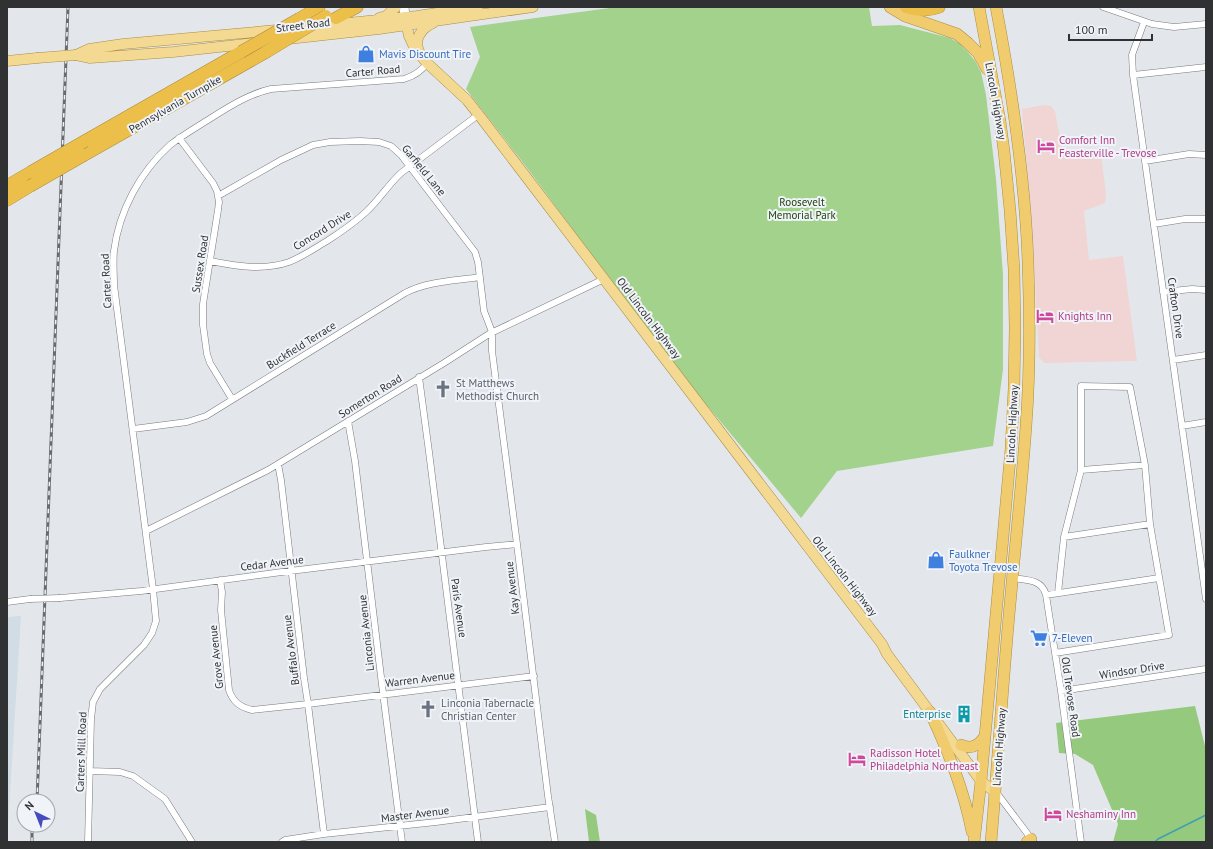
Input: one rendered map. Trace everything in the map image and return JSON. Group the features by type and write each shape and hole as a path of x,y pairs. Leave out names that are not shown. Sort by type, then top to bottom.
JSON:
{"highway":[{"name":"Pennsylvania Turnpike","path":"7,200 266,52 327,14 342,7"},
{"path":"327,14 357,7"},
{"path":"890,7 905,16 960,36 978,53 993,81"},
{"path":"906,7 926,10 939,7"},
{"name":"Lincoln Highway","path":"974,842 1011,448 1015,358 1014,269 1010,210 1000,121 979,7"},
{"name":"Lincoln Highway","path":"991,842 1005,654 1029,382 1029,294 1026,225 1021,164 1014,112 996,7"},
{"path":"1003,7 1005,56"},
{"name":"Pennsylvania Turnpike","path":"7,186 299,19 327,14"},
{"path":"930,712 958,780 967,808 974,842"},
{"path":"961,744 967,747 974,747 980,744 985,736"}],"main road":[{"path":"370,21 386,16 396,7"},
{"name":"Street Road","path":"7,62 76,55 90,58 173,52 478,7"},
{"name":"Street Road","path":"76,55 89,49 123,44 405,17 435,22 533,7"},
{"name":"Old Lincoln Highway","path":"405,17 413,45 424,60 467,100 478,114 882,644 887,654 930,712 995,792"},
{"path":"424,60 416,43 423,29 435,22"},
{"name":"Old Lincoln Highway","path":"882,644 891,651 961,744 981,776"}],"street":[{"path":"1103,7 1152,24 1168,26 1206,24"},
{"name":"Crafton Drive","path":"1144,22 1132,55 1133,75 1206,599"},
{"name":"Carter Road","path":"153,589 114,285 115,243 128,202 141,178 157,158 179,138 246,98 271,89 404,79 415,75 420,71 424,60"},
{"path":"1133,75 1206,67"},
{"name":"Concord Drive","path":"210,261 238,266 256,267 277,265 295,259 355,222 367,212 394,179 478,114"},
{"name":"Sussex Road","path":"179,138 213,183 218,196 218,210 202,325 210,363 232,400"},
{"name":"Garfield Lane","path":"218,196 303,149 321,143 360,141 384,143 391,146 397,150 410,166 475,252 478,262 484,311 492,332"},
{"path":"1145,161 1189,154 1206,155"},
{"path":"1154,224 1185,219 1206,219"},
{"name":"Buckfield Terrace","path":"133,430 187,422 200,418 232,400 411,290 434,284 480,277"},
{"name":"Somerton Road","path":"146,531 278,464 492,332 604,279"},
{"path":"1163,292 1192,289 1206,290"},
{"name":"Kay Avenue","path":"492,332 492,351 550,808 556,842"},
{"path":"1173,360 1206,356"},
{"name":"Paris Avenue","path":"419,377 478,842"},
{"path":"1055,653 1169,635 1150,524 1145,465 1130,387 1081,386 1081,470 1064,537 1058,593"},
{"name":"Linconia Avenue","path":"348,421 355,461 402,842"},
{"path":"1182,426 1206,422"},
{"name":"Buffalo Avenue","path":"278,464 282,480 304,678 324,834"},
{"path":"1081,470 1145,465"},
{"path":"1064,537 1150,524"},
{"name":"Cedar Avenue","path":"7,602 153,589 442,552 517,544"},
{"path":"1012,578 1034,581 1043,588 1046,595 1159,578"},
{"name":"Grove Avenue","path":"220,580 229,690 232,698 244,708 252,710 308,704"},
{"name":"Carters Mill Road","path":"88,842 91,719 93,702 100,689 144,645 152,633 156,622 153,589"},
{"name":"Old Trevose Road","path":"1046,595 1061,691 1081,842"},
{"name":"Windsor Drive","path":"1061,691 1206,669"},
{"name":"Warren Avenue","path":"308,704 534,676"},
{"path":"90,771 120,772 133,776 165,799 192,842"},
{"name":"Old Lincoln Highway","path":"995,792 1031,841"},
{"name":"Master Avenue","path":"282,842 285,840 324,834 550,808"}],"shaded area":[{"path":"1044,105 1051,106 1055,111 1063,155 1090,150 1101,155 1106,194 1105,203 1084,211 1089,260 1123,256 1137,361 1044,363 1039,357 1033,239 1022,109"},
{"path":"21,616 7,842 7,617"}],"green space":[{"name":"Roosevelt Memorial Park","path":"617,7 869,7 872,26 900,25 950,38 960,44 968,52 981,72 986,95 996,179 1003,275 1003,369 993,446 837,471 801,518 670,361 531,173 466,89 480,57 470,27"},
{"path":"1195,706 1206,750 1206,842 1113,842 1118,824 1093,765 1075,754 1059,753 1056,723"},
{"path":"585,809 596,815 600,842 589,842"}],"waterway":[{"path":"1155,842 1158,839 1206,815"}],"railway":[{"path":"37,793 68,7"},
{"path":"32,833 32,842"}],"place":[{"name":"Mavis Discount Tire","path":"366,54"},
{"name":"Comfort Inn Feasterville - Trevose","path":"1046,146"},
{"name":"Knights Inn","path":"1045,316"},
{"name":"St Matthews Methodist Church","path":"443,389"},
{"name":"Faulkner Toyota Trevose","path":"936,560"},
{"name":"7-Eleven","path":"1039,638"},
{"name":"Linconia Tabernacle Christian Center","path":"428,709"},
{"name":"Enterprise","path":"964,714"},
{"name":"Radisson Hotel Philadelphia Northeast","path":"857,759"},
{"name":"Neshaminy Inn","path":"1053,814"}]}
